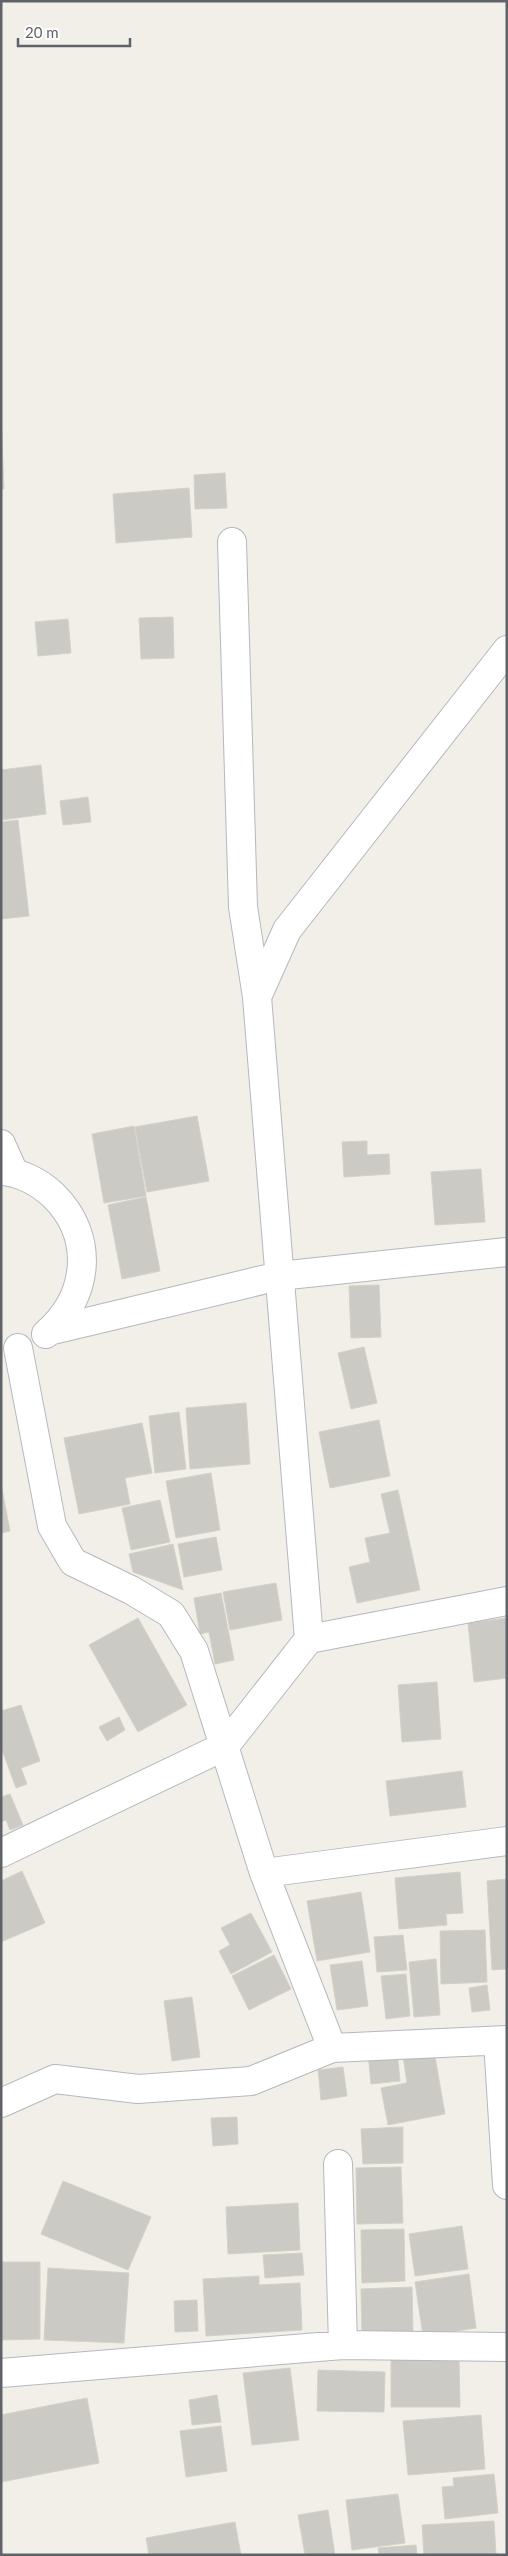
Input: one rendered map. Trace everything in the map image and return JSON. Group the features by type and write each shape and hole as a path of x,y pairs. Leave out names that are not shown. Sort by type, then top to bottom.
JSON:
{"street":[{"path":"232,542 243,907 257,997 309,1639"},
{"path":"257,997 287,930 507,650"},
{"path":"1,1144 8,1172 27,1177 46,1188 62,1204 74,1222 81,1243 82,1266 78,1287 70,1308 39,1340 10,1350 32,1418 52,1526 73,1562 132,1590 171,1614 194,1651 264,1873 332,2048"},
{"path":"49,1331 280,1276 507,1252"},
{"path":"1,1375 8,1379 32,1418"},
{"path":"1,1853 225,1746 309,1639 507,1601"},
{"path":"264,1873 507,1841"},
{"path":"1,2103 55,2079 138,2089 252,2081 332,2048 502,2041 507,2185"},
{"path":"338,2164 343,2346"},
{"path":"1,2374 343,2346 507,2347"}],"building":[{"path":"1,417 4,489 1,489"},
{"path":"225,473 227,508 195,509 194,475"},
{"path":"189,488 192,537 116,543 113,494"},
{"path":"173,617 174,658 141,659 139,618"},
{"path":"68,619 71,653 38,656 35,622"},
{"path":"41,765 46,814 1,820 1,770"},
{"path":"88,797 91,822 63,825 60,801"},
{"path":"18,820 29,916 1,919 1,822"},
{"path":"197,1116 209,1181 147,1192 135,1127"},
{"path":"134,1126 146,1196 104,1203 92,1134"},
{"path":"367,1141 367,1155 389,1154 390,1174 344,1177 342,1142"},
{"path":"481,1169 485,1222 435,1225 431,1172"},
{"path":"146,1197 160,1271 122,1279 108,1205"},
{"path":"379,1285 381,1337 351,1338 349,1286"},
{"path":"364,1347 377,1403 351,1409 338,1353"},
{"path":"246,1403 250,1464 190,1469 186,1408"},
{"path":"179,1412 186,1469 155,1473 149,1416"},
{"path":"379,1420 390,1476 330,1488 319,1432"},
{"path":"142,1423 152,1473 125,1478 130,1504 79,1514 64,1438"},
{"path":"211,1473 220,1530 176,1538 166,1481"},
{"path":"1,1484 10,1531 1,1533"},
{"path":"398,1490 420,1590 357,1603 349,1567 370,1562 365,1538 390,1533 381,1494"},
{"path":"160,1500 170,1542 131,1550 122,1508"},
{"path":"216,1537 222,1570 184,1577 178,1544"},
{"path":"173,1544 183,1590 133,1572 129,1554"},
{"path":"276,1583 282,1620 230,1630 223,1592"},
{"path":"221,1593 234,1660 215,1664 209,1632 200,1634 194,1598"},
{"path":"138,1618 187,1705 138,1732 89,1645"},
{"path":"507,1618 507,1678 474,1682 468,1623"},
{"path":"437,1682 441,1739 402,1742 398,1685"},
{"path":"21,1705 40,1761 21,1768 27,1784 16,1788 1,1747 1,1711"},
{"path":"119,1717 125,1730 107,1741 99,1727"},
{"path":"462,1771 466,1807 390,1816 386,1781"},
{"path":"10,1794 23,1825 10,1830 6,1820 1,1822 1,1797"},
{"path":"22,1871 45,1923 1,1942 1,1881"},
{"path":"460,1872 463,1913 446,1914 447,1925 399,1929 395,1878"},
{"path":"507,1879 507,1969 492,1970 487,1881"},
{"path":"361,1892 370,1952 317,1961 307,1901"},
{"path":"251,1913 272,1952 231,1974 219,1951 230,1945 221,1928"},
{"path":"485,1930 487,1982 441,1984 440,1931"},
{"path":"403,1935 407,1970 377,1972 374,1937"},
{"path":"274,1955 291,1989 249,2010 232,1976"},
{"path":"436,1959 440,2015 414,2017 409,1962"},
{"path":"362,1961 368,2006 337,2010 330,1965"},
{"path":"406,1974 410,2016 386,2019 381,1976"},
{"path":"487,1985 490,2010 472,2012 469,1988"},
{"path":"192,1997 200,2057 172,2061 164,2001"},
{"path":"397,2050 400,2081 371,2084 368,2053"},
{"path":"434,2051 445,2114 388,2125 381,2088 407,2083 403,2056"},
{"path":"343,2067 347,2096 321,2100 318,2070"},
{"path":"237,2117 238,2144 213,2146 211,2118"},
{"path":"403,2127 403,2163 363,2164 361,2129"},
{"path":"401,2167 403,2223 357,2224 356,2168"},
{"path":"63,2181 151,2217 128,2270 41,2234"},
{"path":"298,2203 300,2250 228,2254 226,2207"},
{"path":"462,2226 468,2269 415,2276 409,2234"},
{"path":"404,2229 405,2281 362,2283 361,2230"},
{"path":"302,2253 304,2275 265,2278 263,2255"},
{"path":"1,2262 40,2262 40,2339 1,2340"},
{"path":"48,2268 129,2273 124,2343 44,2340"},
{"path":"469,2274 476,2328 423,2336 415,2282"},
{"path":"259,2276 259,2285 300,2283 302,2330 206,2336 203,2279"},
{"path":"412,2287 413,2332 362,2334 361,2289"},
{"path":"197,2300 198,2331 175,2332 174,2301"},
{"path":"459,2358 460,2407 391,2407 391,2359"},
{"path":"290,2368 299,2440 252,2445 243,2373"},
{"path":"318,2370 385,2372 384,2412 317,2411"},
{"path":"217,2395 221,2422 192,2425 189,2400"},
{"path":"87,2398 99,2463 1,2482 1,2415"},
{"path":"481,2415 485,2469 408,2475 403,2421"},
{"path":"221,2426 227,2471 186,2477 180,2431"},
{"path":"494,2474 498,2513 445,2519 442,2487 454,2486 453,2478"},
{"path":"398,2494 405,2543 352,2550 346,2500"},
{"path":"328,2510 335,2555 305,2555 298,2515"},
{"path":"494,2521 496,2555 424,2555 422,2525"},
{"path":"235,2522 241,2555 149,2555 146,2538"},
{"path":"416,2545 417,2555 379,2555 378,2548"}]}
